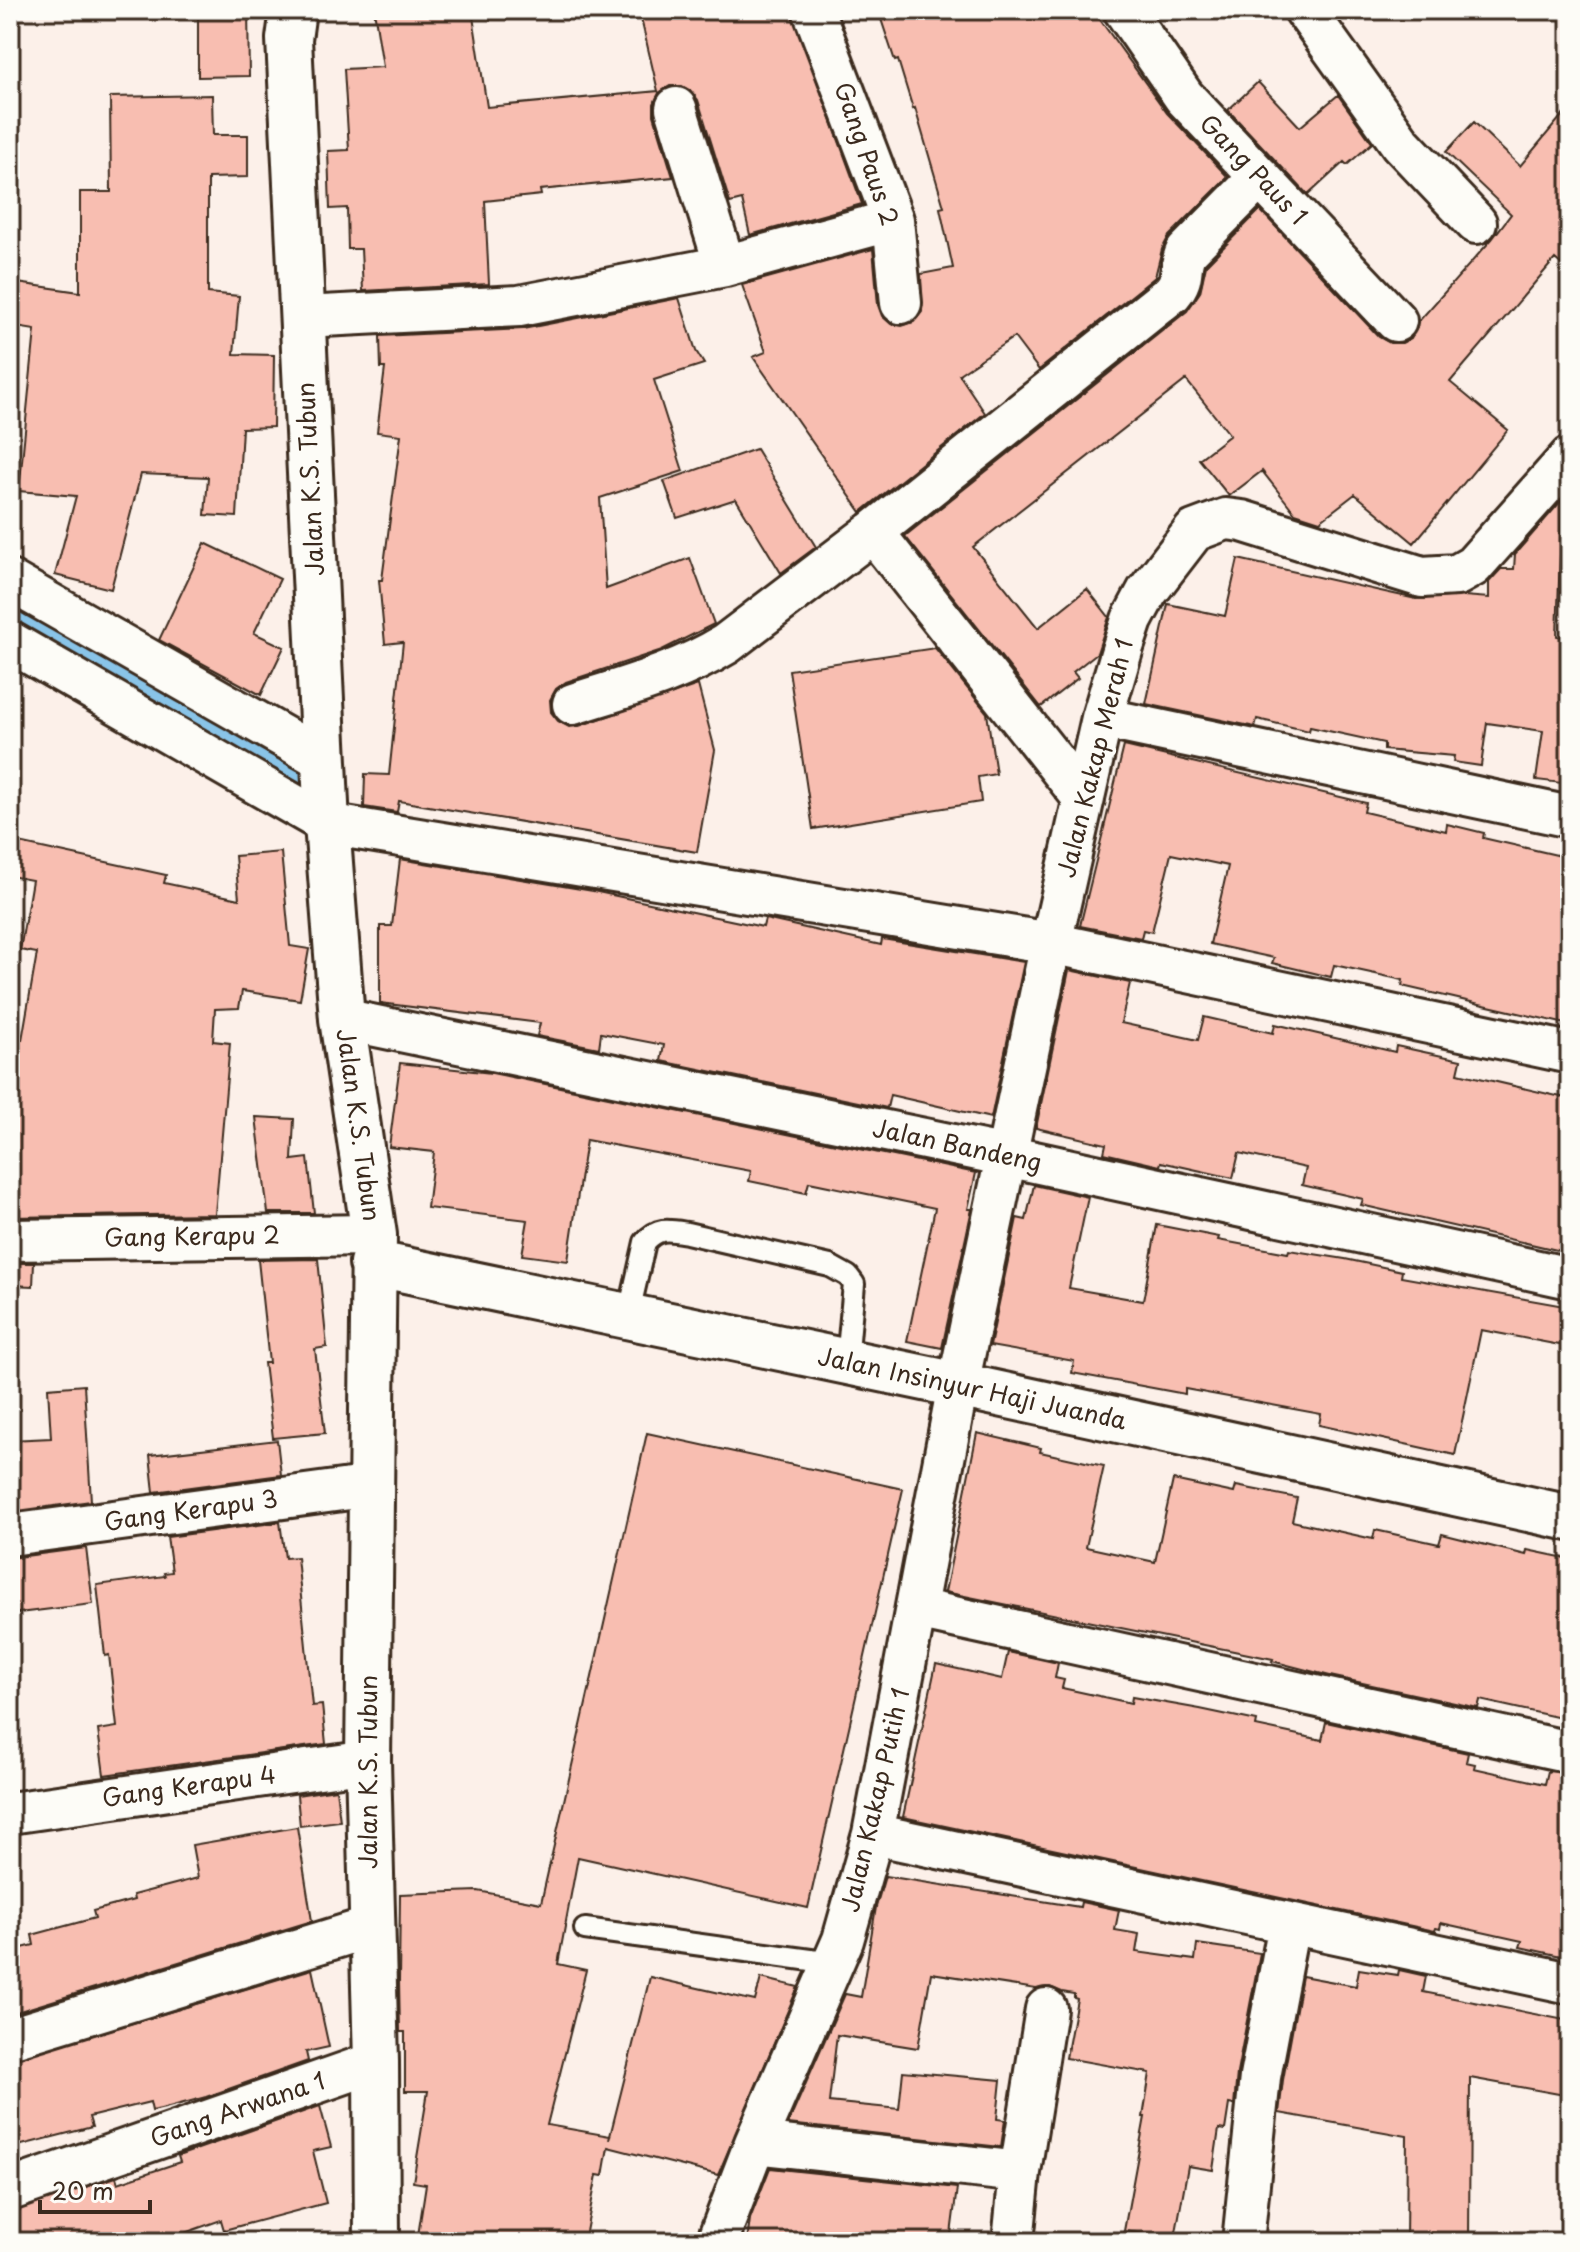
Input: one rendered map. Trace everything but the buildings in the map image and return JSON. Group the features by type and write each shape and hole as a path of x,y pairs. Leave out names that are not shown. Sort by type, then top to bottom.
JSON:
{"street":[{"name":"Jalan K.S. Tubun","path":"293,10 289,39 327,824 342,1019 373,1249 368,1761 377,2242"},
{"name":"Gang Paus 2","path":"813,10 893,220 901,303"},
{"name":"Gang Paus 1","path":"1124,10 1184,97 1396,321"},
{"path":"1305,10 1401,144 1476,223"},
{"path":"676,108 725,266"},
{"path":"573,704 701,659 726,644 873,532 1172,293 1182,279 1186,252 1260,177"},
{"path":"303,317 519,306 725,266 893,220"},
{"name":"Jalan Kakap Merah 1","path":"958,1385 1102,718 1132,620 1147,592 1194,531 1226,519 1242,521 1422,577 1457,575 1473,566 1570,457"},
{"path":"873,532 1084,799"},
{"path":"10,581 324,760"},
{"path":"10,642 327,824 1051,943 1570,1053"},
{"path":"1102,718 1570,817"},
{"name":"Jalan Bandeng","path":"342,1019 1007,1156 1570,1278"},
{"name":"Gang Kerapu 2","path":"10,1240 373,1249"},
{"name":"Jalan Insinyur Haji Juanda","path":"373,1249 628,1317 1570,1518"},
{"name":"Jalan Kakap Putih 1","path":"717,2242 755,2143 843,1940 873,1834 958,1385"},
{"name":"Gang Kerapu 3","path":"10,1535 372,1486"},
{"path":"917,1609 1570,1752"},
{"name":"Gang Kerapu 4","path":"10,1813 368,1761"},
{"path":"873,1834 1570,1983"},
{"path":"1243,2242 1260,2077 1289,1924"},
{"path":"10,2038 371,1927"},
{"path":"1013,2242 1020,2172 1046,2009"},
{"name":"Gang Arwana 1","path":"10,2190 376,2062"},
{"path":"755,2143 1020,2172"}],"lane":[{"path":"628,1317 645,1242 653,1233 663,1230 687,1233 830,1266 848,1276 854,1284 847,1362"},
{"path":"585,1929 833,1963"}],"waterway":[{"path":"10,616 276,763"}]}
